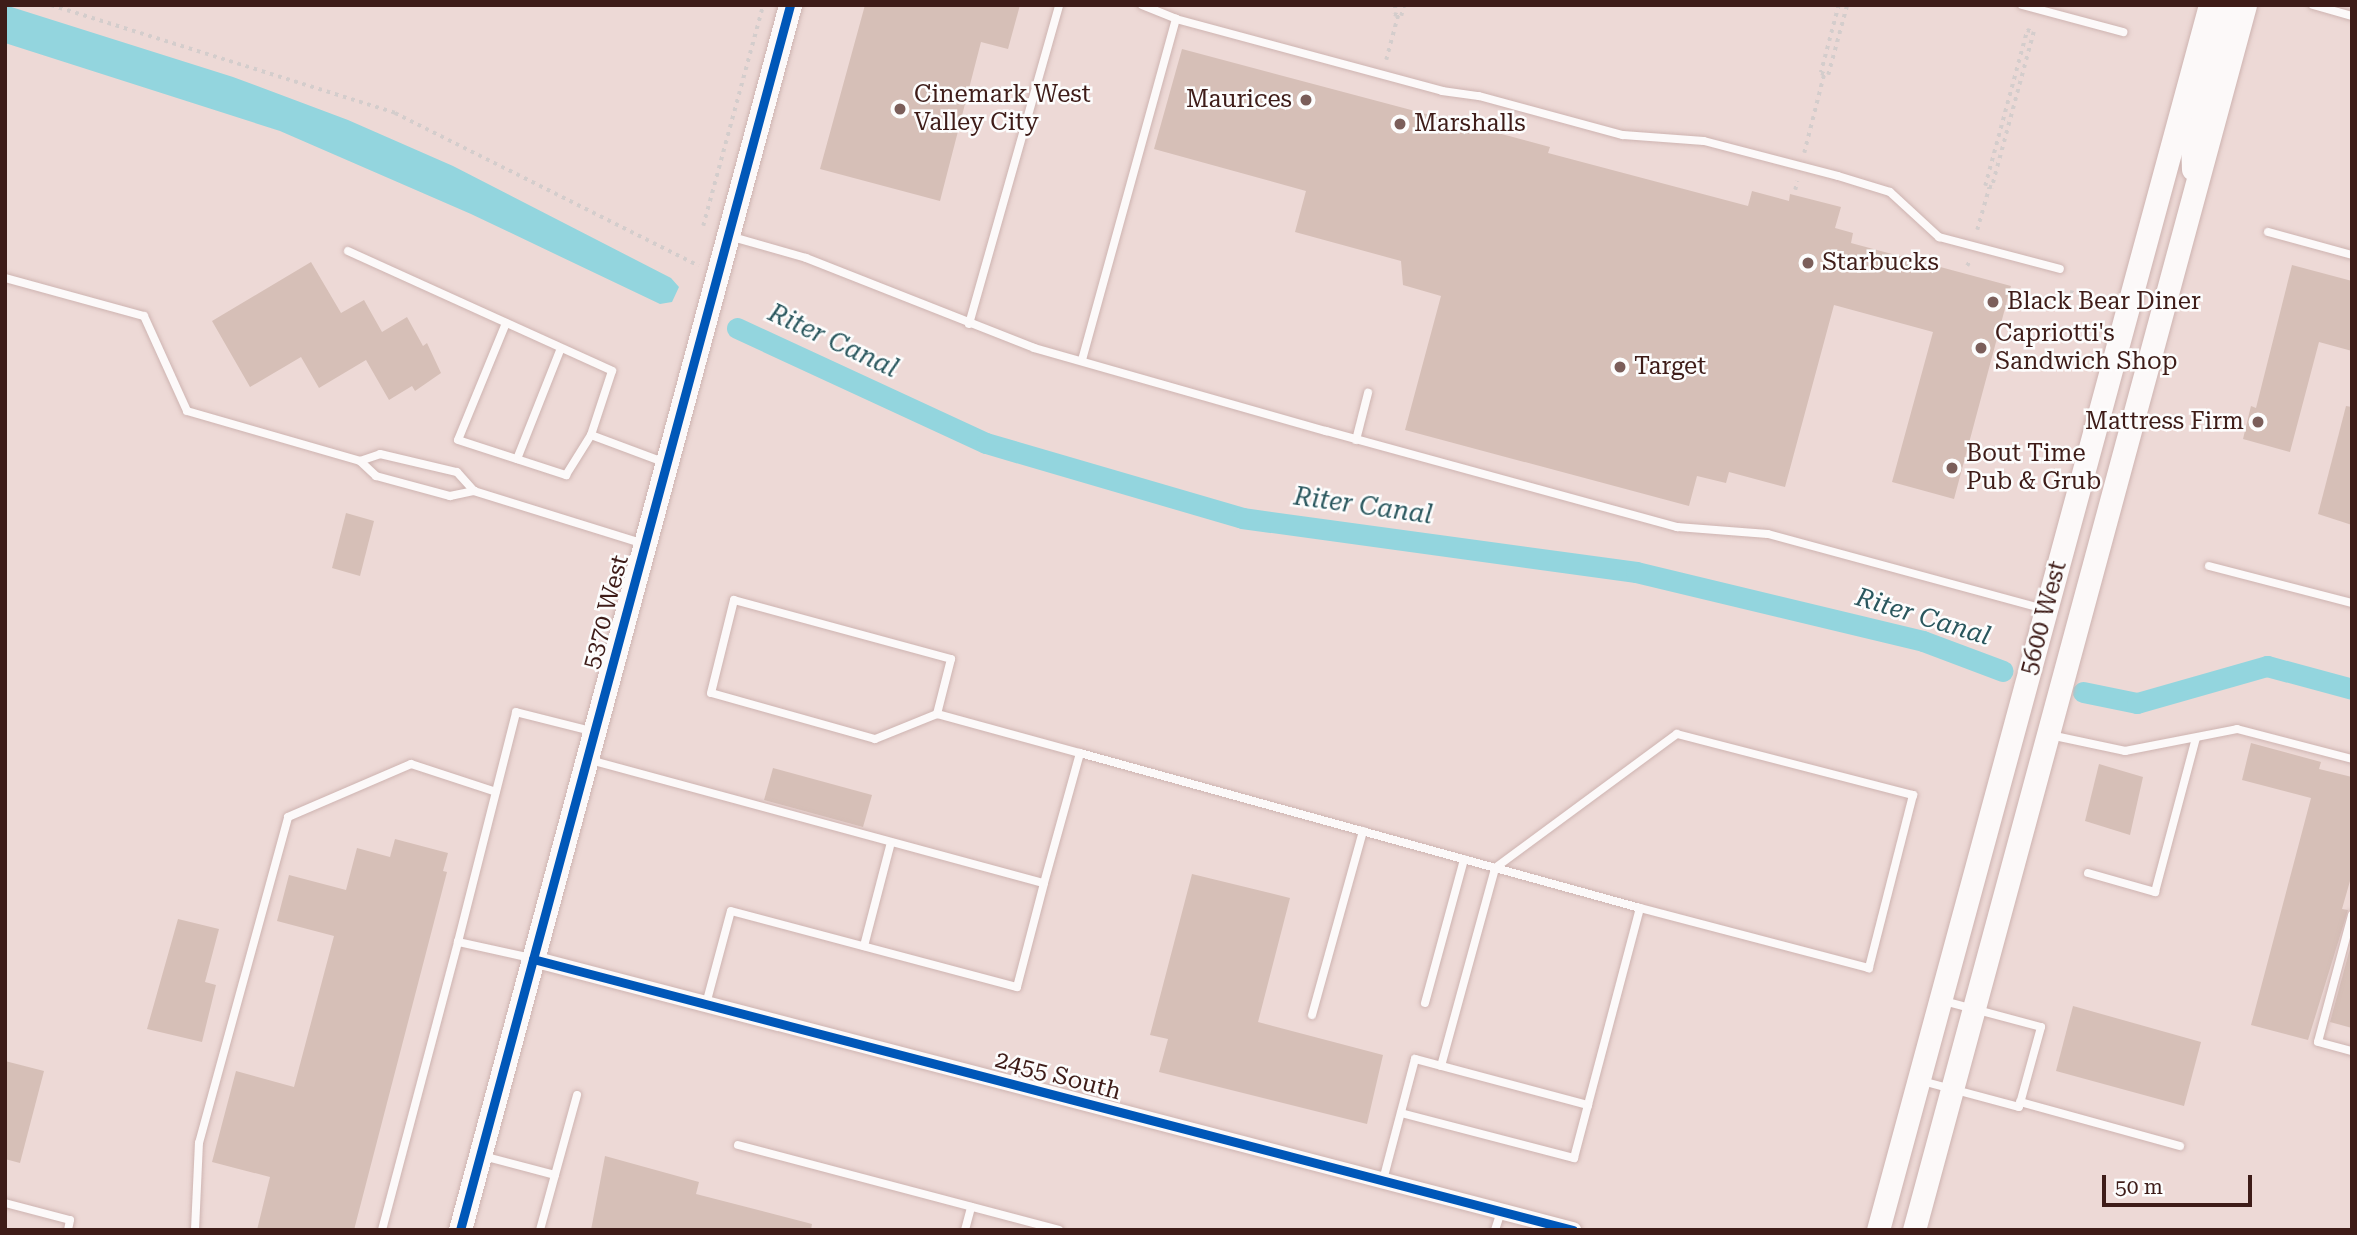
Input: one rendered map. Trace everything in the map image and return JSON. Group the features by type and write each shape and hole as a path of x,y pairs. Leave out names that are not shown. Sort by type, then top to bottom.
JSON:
{"main road":[{"name":"5370 West","path":"460,1230 790,5"},
{"name":"5600 West","path":"1878,1230 2210,5"},
{"path":"2196,186 2193,135 2227,5"},
{"name":"5600 West","path":"1914,1230 2245,5"}],"street":[{"name":"2455 South","path":"533,959 1573,1230"}],"lane":[{"path":"969,324 1059,5"},
{"path":"1142,5 1175,19 1623,135 1704,141 1838,176 1890,191 1939,237 2060,269"},
{"path":"2022,5 2123,32"},
{"path":"2313,5 2352,16"},
{"path":"1082,360 1175,19"},
{"path":"2268,232 2352,254"},
{"path":"727,235 806,258 969,324 1356,440 1676,527 1768,534 2047,610"},
{"path":"348,251 612,371 592,435 566,475 458,439 506,323"},
{"path":"5,278 144,316 187,411 360,461 376,476 450,496 474,491 644,544"},
{"path":"517,458 561,348"},
{"path":"1356,440 1368,393"},
{"path":"592,435 666,463"},
{"path":"360,461 380,454 457,472 474,491"},
{"path":"2209,566 2352,603"},
{"path":"937,714 951,659 734,600 711,693 875,738 937,714 1363,831 1495,868 1640,908 1869,968 1913,795 1677,734 1495,868 1441,1066"},
{"path":"382,1230 516,712 594,731"},
{"path":"2047,734 2124,751 2237,729 2352,759"},
{"path":"2088,873 2155,892 2196,738"},
{"path":"706,1004 731,911 1017,987 1080,753"},
{"path":"586,759 1044,883"},
{"path":"195,1230 199,1143 288,817 411,764 496,792"},
{"path":"1312,1015 1363,831"},
{"path":"864,946 891,842"},
{"path":"1425,1003 1464,859"},
{"path":"1401,1113 1574,1158 1640,908"},
{"path":"2352,915 2318,1042 2352,1051"},
{"path":"458,942 533,959"},
{"path":"1919,1080 2019,1107 2041,1027 1941,1000"},
{"path":"1383,1180 1415,1059 1588,1105"},
{"path":"540,1230 577,1095"},
{"path":"2020,1102 2180,1146"},
{"path":"738,1144 1059,1230"},
{"path":"480,1155 555,1175"},
{"path":"5,1203 70,1220 68,1230"},
{"path":"965,1230 971,1207"},
{"path":"1495,1230 1501,1211"}],"path":[{"path":"51,5 395,113 716,275"},
{"path":"703,226 763,5"},
{"path":"1396,5 1394,14 1398,15"},
{"path":"1386,60 1398,15 1404,5"},
{"path":"1804,153 1839,5"},
{"path":"1824,74 1828,75 1847,5"},
{"path":"1977,230 1989,187 1996,175 2033,23"},
{"path":"1989,187 1984,186 2026,30 2031,31"},
{"path":"1795,190 1797,181"},
{"path":"2070,292 2092,298"}],"water":[{"path":"5,5 233,77 348,120 453,166 671,278 679,287 672,302 660,304 471,214 280,131 5,43"}],"building":[{"name":"Cinemark West Valley City","path":"865,5 1020,5 1008,49 981,42 940,201 820,169"},
{"name":"Target","path":"1182,49 1550,147 1548,153 1748,206 1752,191 1789,201 1790,194 1841,207 1835,228 1853,233 1851,243 2011,286 1954,499 1892,482 1933,332 1834,305 1785,487 1729,472 1726,483 1697,476 1689,506 1405,430 1441,296 1403,285 1401,261 1295,232 1306,191 1154,149"},
{"path":"311,262 341,313 364,300 382,332 407,317 423,346 427,343 441,373 415,391 412,386 389,400 366,360 319,388 301,357 250,387 212,321"},
{"path":"2292,265 2352,281 2352,351 2319,342 2290,452 2243,439 2251,406 2256,408"},
{"path":"2346,406 2352,407 2352,525 2318,514"},
{"path":"346,513 374,521 360,576 332,568"},
{"path":"2251,743 2321,762 2319,769 2352,777 2352,874 2342,909 2348,910 2308,1040 2251,1025 2311,798 2242,780"},
{"path":"2099,764 2143,777 2130,835 2085,821"},
{"path":"773,768 872,795 863,827 764,800"},
{"path":"395,839 448,853 443,871 447,872 354,1230 257,1230 270,1177 212,1162 236,1071 294,1087 334,936 277,921 289,875 346,890 357,848 390,857"},
{"path":"1192,874 1290,898 1258,1022 1383,1055 1367,1124 1159,1072 1168,1039 1150,1035"},
{"path":"178,919 219,929 205,982 216,985 202,1042 147,1029"},
{"path":"2352,941 2352,1028 2330,1022"},
{"path":"2073,1006 2201,1042 2184,1106 2056,1071"},
{"path":"5,1061 44,1071 20,1163 5,1159"},
{"path":"605,1156 699,1182 696,1194 812,1224 811,1230 591,1230"}],"waterway":[{"name":"Riter Canal","path":"737,328 986,443 1242,518 1636,572 1923,641 2003,671"},
{"name":"Riter Canal","path":"2083,692 2137,703 2267,666 2352,689"}],"cycle path":[{"path":"460,1230 790,5"},
{"path":"533,959 1573,1230"}],"place":[{"name":"Maurices","path":"1306,100"},
{"name":"Cinemark West Valley City","path":"900,109"},
{"name":"Marshalls","path":"1400,124"},
{"name":"Starbucks","path":"1808,263"},
{"name":"Black Bear Diner","path":"1993,302"},
{"name":"Capriotti's Sandwich Shop","path":"1981,348"},
{"name":"Target","path":"1620,367"},
{"name":"Mattress Firm","path":"2258,422"},
{"name":"Bout Time Pub & Grub","path":"1952,468"}]}
